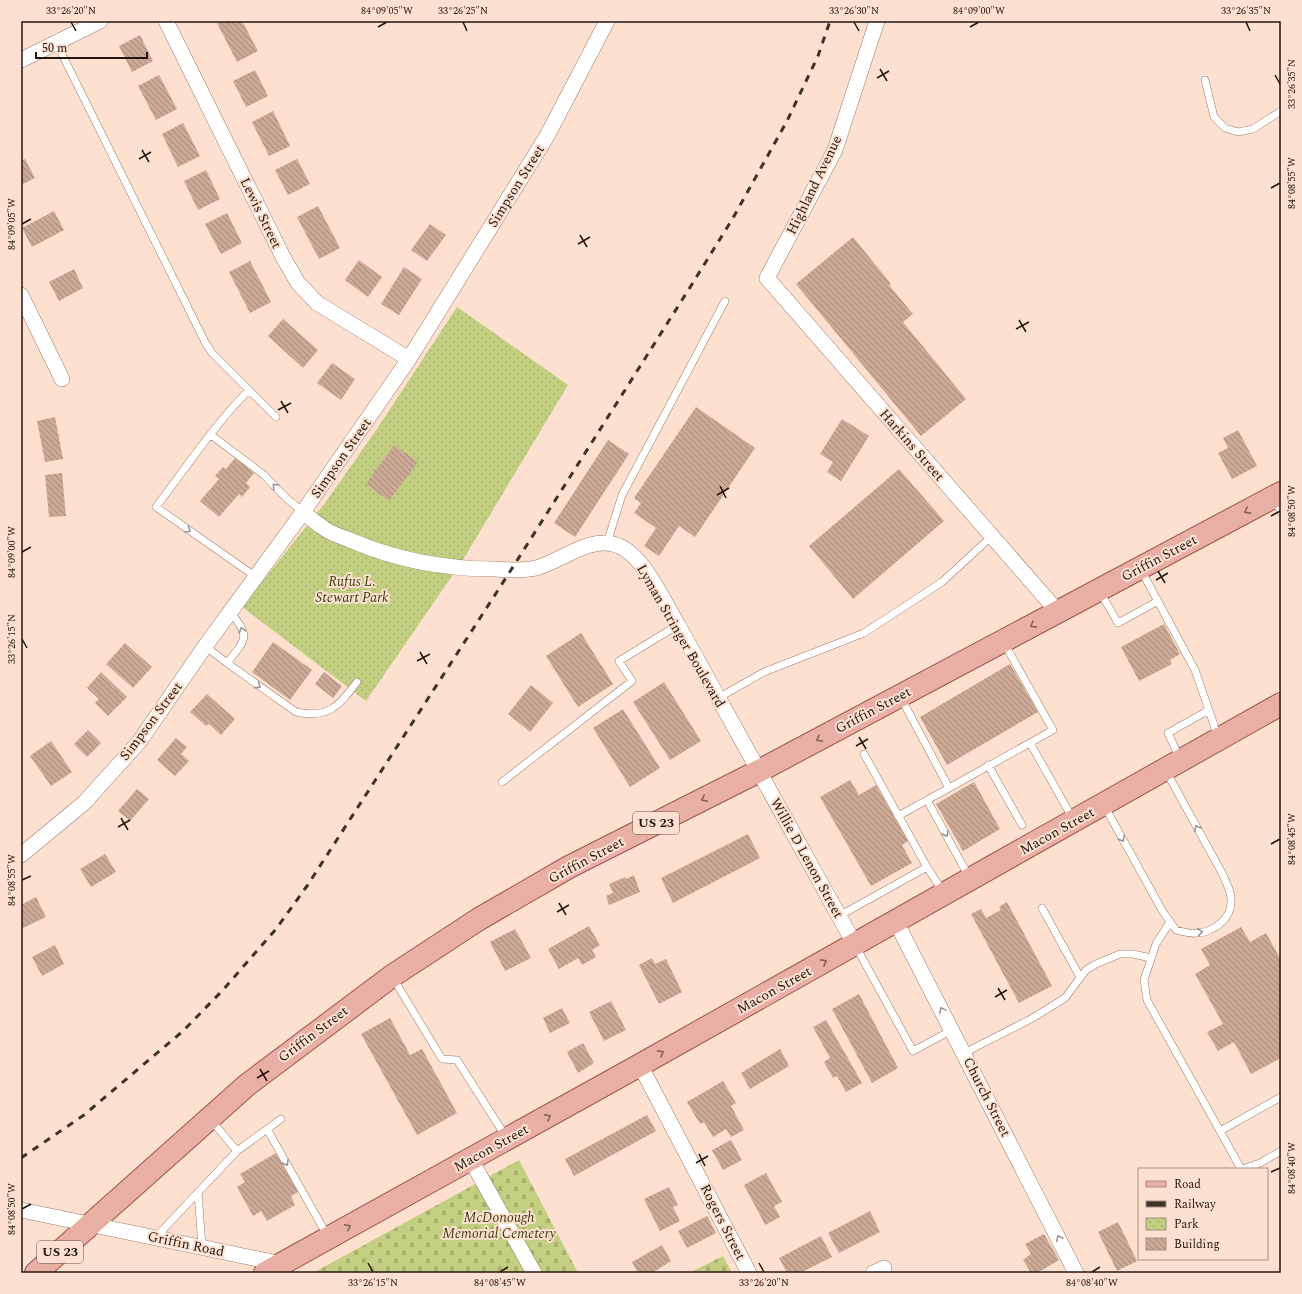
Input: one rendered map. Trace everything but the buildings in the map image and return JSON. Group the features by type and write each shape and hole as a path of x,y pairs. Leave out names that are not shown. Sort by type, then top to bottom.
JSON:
{"main road":[{"name":"Griffin Street","path":"36,1273 246,1085 392,976 479,919 569,867 759,771 1140,568 1278,501"},
{"name":"Macon Street","path":"274,1268 471,1160 855,945 1281,704"}],"street":[{"path":"21,60 100,21"},
{"name":"Lewis Street","path":"166,21 283,258 298,283 317,303 408,359"},
{"name":"Simpson Street","path":"21,855 84,803 139,742 205,646 303,512 408,359 547,136 608,21"},
{"name":"Highland Avenue","path":"767,278 835,150 877,21"},
{"name":"Harkins Street","path":"767,278 1058,612"},
{"path":"21,295 62,379"},
{"path":"303,512 326,530 387,554 464,569 511,570 536,568 586,547 607,543"},
{"name":"Lyman Stringer Boulevard","path":"607,543 620,546 632,554 649,576 759,771"},
{"name":"Willie D Lenon Street","path":"759,771 855,945"},
{"name":"Church Street","path":"896,922 1076,1273"},
{"name":"Rogers Street","path":"640,1065 749,1273"},
{"path":"471,1160 534,1273"},
{"name":"Griffin Road","path":"21,1210 202,1247 274,1268"}],"lane":[{"path":"56,42 205,342 212,353 276,417"},
{"path":"1205,80 1214,117 1224,128 1238,132 1253,129 1281,111"},
{"path":"607,543 622,495 725,301"},
{"path":"249,390 236,403 211,434 156,507 256,578"},
{"path":"211,434 264,475 286,498 303,512"},
{"path":"718,698 764,672 864,633 942,582 992,536"},
{"path":"1140,568 1195,670 1209,710 1217,740"},
{"path":"1099,590 1118,623 1158,601"},
{"path":"227,663 244,642 244,631 240,623 230,612"},
{"path":"502,782 632,681 619,661 678,625"},
{"path":"898,816 1053,730 1003,641"},
{"path":"205,646 296,712 316,714 331,710 357,682"},
{"path":"900,696 949,788"},
{"path":"1104,805 1163,912 1176,930 1198,933 1208,931 1221,923 1226,918 1230,910 1232,901 1229,889 1173,765 1168,733 1209,710"},
{"path":"1030,742 1074,821"},
{"path":"864,754 927,867 944,894"},
{"path":"988,765 1022,825"},
{"path":"927,800 971,880"},
{"path":"839,916 927,867"},
{"path":"1042,908 1080,977"},
{"path":"1170,922 1156,944 1144,980 1147,1000 1241,1168"},
{"path":"855,945 913,1051 952,1030"},
{"path":"964,1053 1031,1019 1065,998 1086,970 1096,964 1120,954 1133,954 1152,958"},
{"path":"392,976 442,1059 457,1060 508,1139"},
{"path":"1220,1131 1281,1097"},
{"path":"210,1118 237,1151"},
{"path":"156,1238 237,1151 281,1119"},
{"path":"267,1129 328,1238"},
{"path":"1245,1168 1260,1163 1281,1151"},
{"path":"198,1192 202,1247"}],"green space":[{"name":"Rufus L. Stewart Park","path":"457,307 568,385 461,563 366,701 242,607 325,503 377,429"},
{"name":"McDonough Memorial Cemetery","path":"519,1160 578,1273 313,1273"},
{"path":"723,1256 732,1273 689,1273"}],"railway":[{"path":"21,1158 84,1115 183,1031 222,991 276,929 307,886 511,570 733,218 787,121 818,56 830,21"}]}
